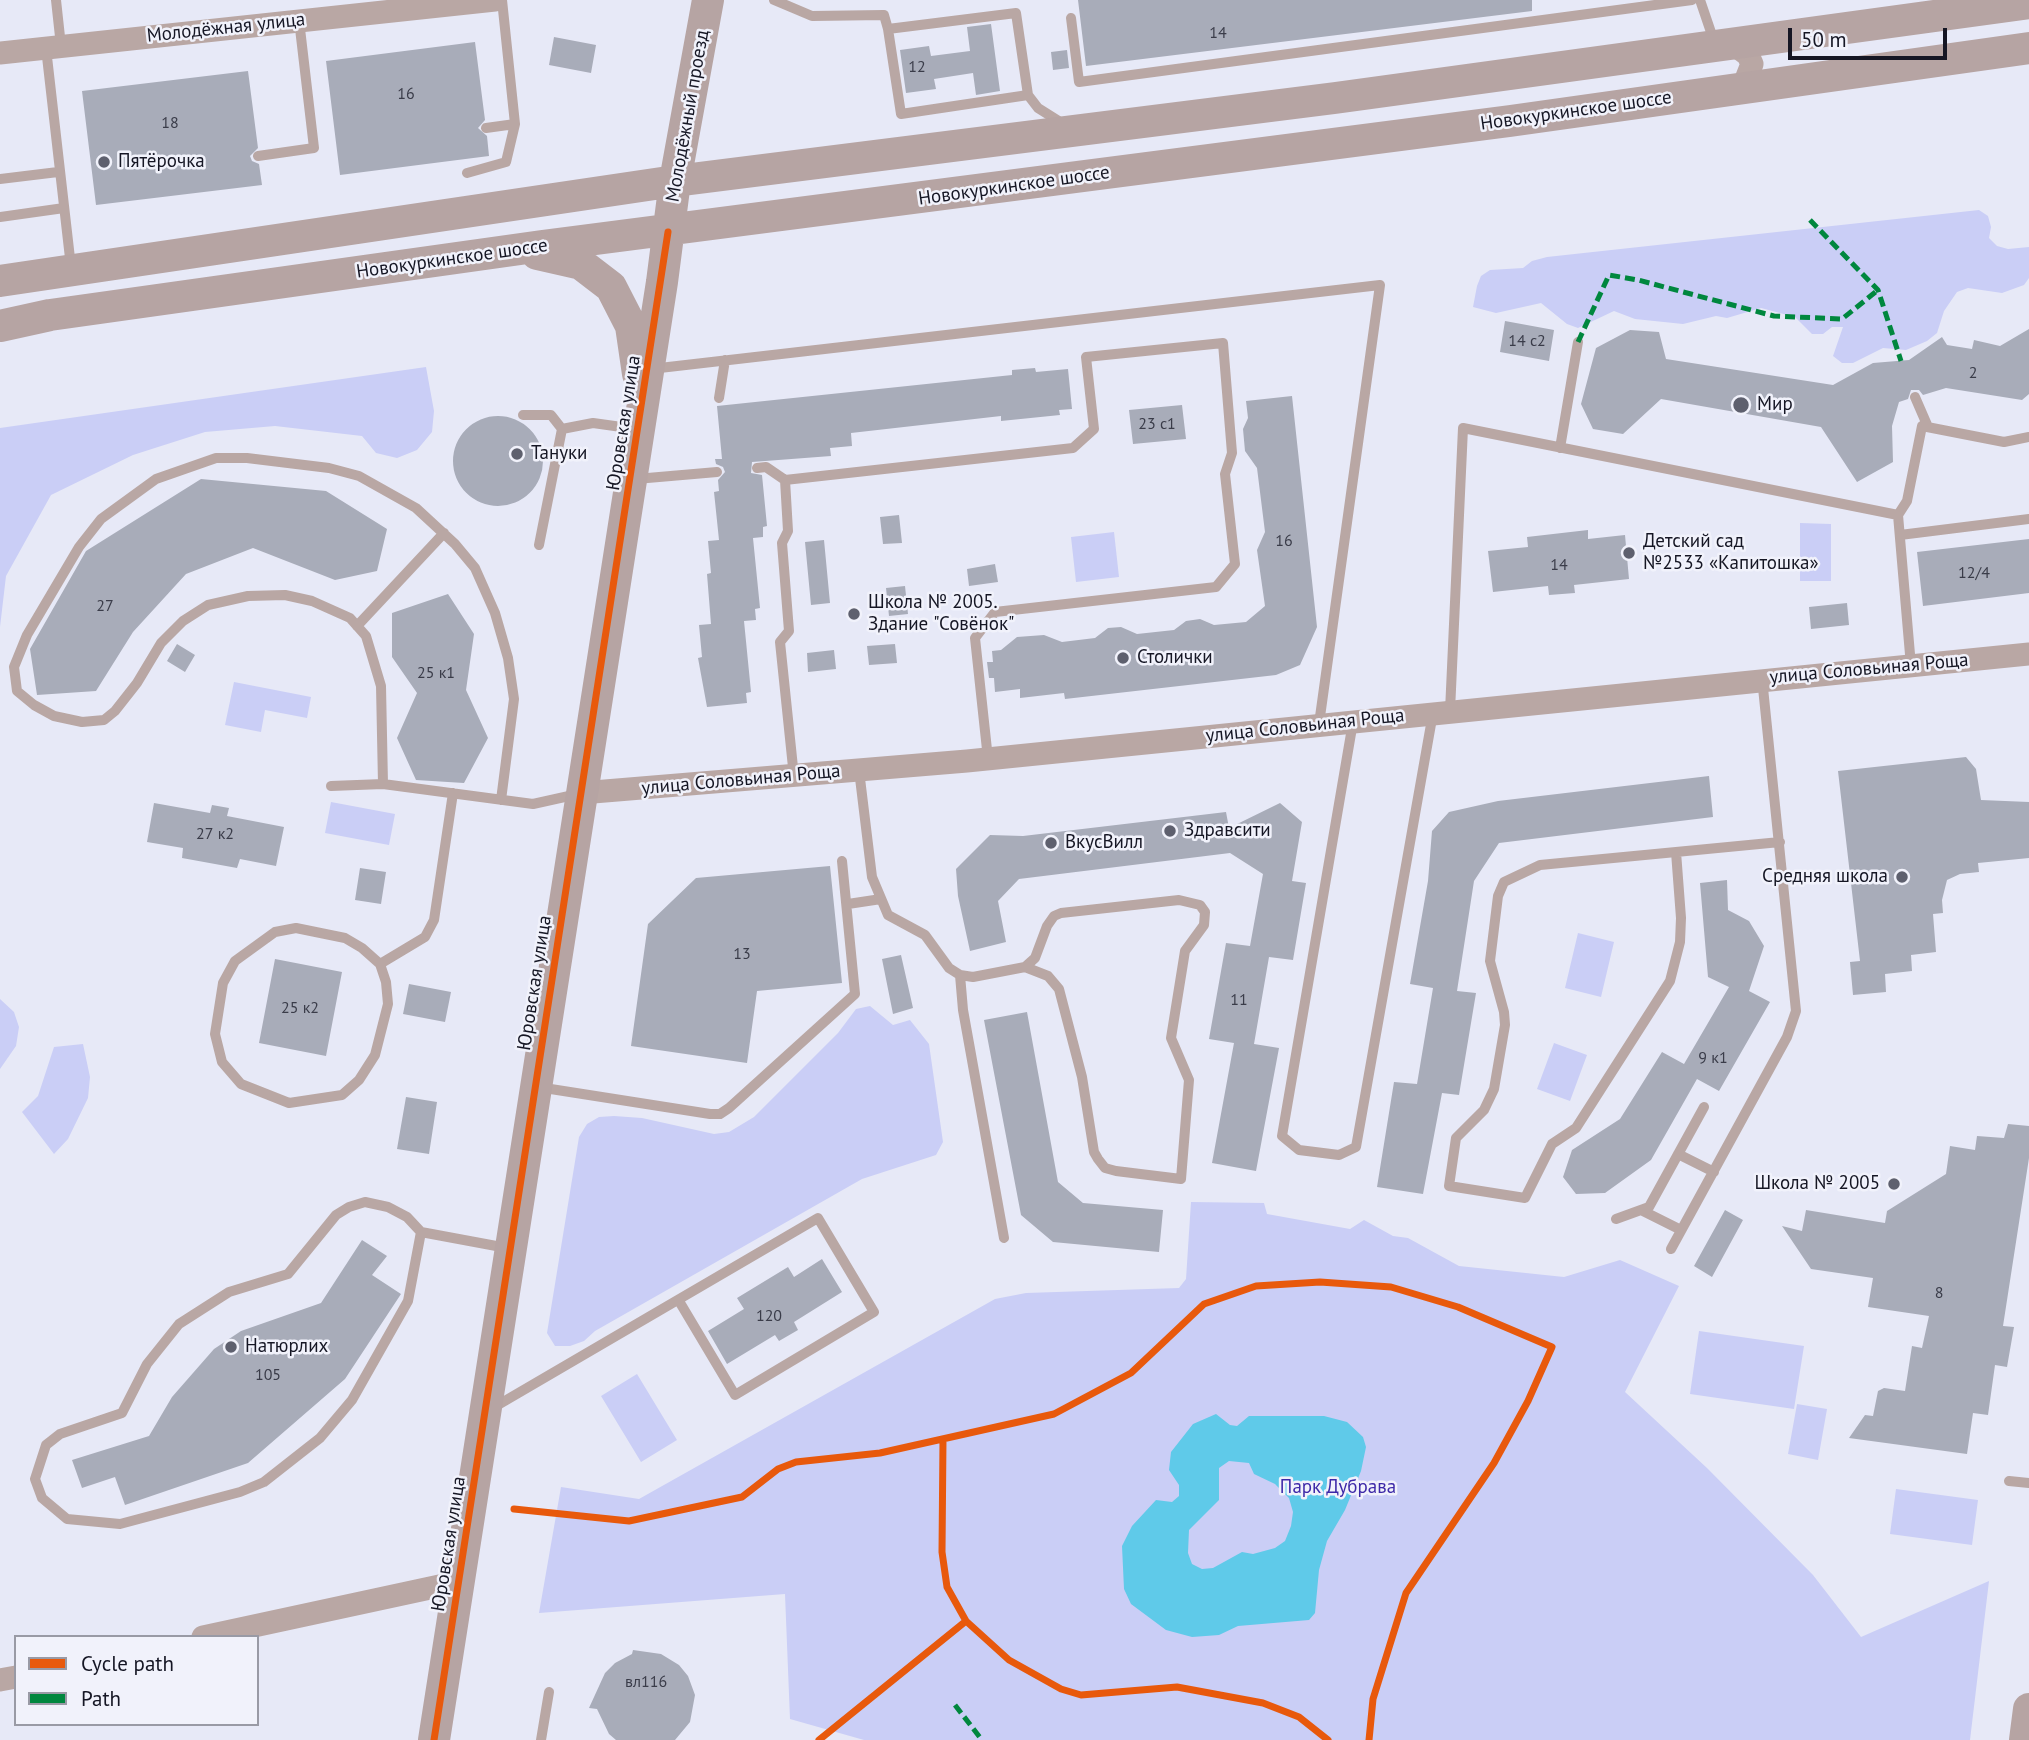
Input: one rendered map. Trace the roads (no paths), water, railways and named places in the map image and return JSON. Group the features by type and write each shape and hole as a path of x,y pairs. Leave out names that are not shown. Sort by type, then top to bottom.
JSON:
{"main road":[{"name":"Молодёжный проезд","path":"668,232 674,181 708,0"},
{"path":"0,281 674,181 1076,132 2029,3"},
{"path":"1922,19 1904,32 1903,41 1908,57 1928,64"},
{"name":"Новокуркинское шоссе","path":"0,326 50,315 519,250 1735,90 2029,48"},
{"name":"Юровская улица","path":"434,1740 668,232"},
{"path":"519,250 581,264 611,287 631,326 640,420"},
{"path":"2025,1740 2029,1709"}],"street":[{"name":"Молодёжная улица","path":"0,53 495,0"},
{"path":"1721,46 1748,55 1752,64 1745,82 1735,90"},
{"path":"50,315 62,309 69,291 58,276 58,271"},
{"name":"улица Соловьиная Роща","path":"581,793 988,759 1762,678 2029,654"},
{"path":"212,1635 458,1582"}],"lane":[{"path":"56,0 53,47 58,172 64,208 58,271"},
{"path":"467,173 506,162 515,124 502,0"},
{"path":"774,0 812,16 884,15 901,114 1028,95"},
{"path":"1071,18 1079,82 1692,0"},
{"path":"1700,0 1721,46"},
{"path":"888,29 1016,12 1028,95 1038,108 1076,132"},
{"path":"258,156 314,148 299,20"},
{"path":"486,128 515,124"},
{"path":"0,179 58,172"},
{"path":"0,217 64,208"},
{"path":"648,369 1380,285 1319,724"},
{"path":"1560,448 1578,342"},
{"path":"757,468 766,467 785,480 1073,448 1094,429 1086,357 1223,343 1232,453 1225,474 1235,564 1216,587 995,612 975,638 988,759"},
{"path":"719,398 725,360"},
{"path":"1915,397 1928,427"},
{"path":"523,415 551,415 562,429 540,545"},
{"path":"562,429 640,420"},
{"path":"1911,666 1898,515 1907,501 1922,426 2004,442 2029,437"},
{"path":"1353,720 1282,1136 1300,1150 1339,1156 1356,1147 1441,712 1463,428 1898,515"},
{"path":"383,784 381,685 366,636 357,626 332,609 285,595 248,596 208,606 183,621 162,643 137,683 115,711 104,720 82,722 54,716 23,697 14,680 14,667 27,635 79,547 101,519 156,479 216,458 247,458 329,468 359,476 387,489 416,508 444,533 475,568 495,613 508,658 514,699 501,800"},
{"path":"631,480 717,472"},
{"path":"785,480 788,531 782,543 789,631 780,642 794,777"},
{"path":"1900,535 2029,519"},
{"path":"357,626 444,533"},
{"path":"1671,1250 1787,1037 1796,1011 1762,678"},
{"path":"859,770 872,877 888,915 925,936 949,968 960,975 973,977 1025,967 1035,958 1047,926 1054,916 1179,900 1200,905 1205,912 1205,925 1185,951 1171,1038 1189,1080 1181,1180 1116,1171 1105,1168 1098,1159 1094,1152 1082,1077 1059,989 1048,976 1025,967"},
{"path":"331,786 383,784 533,804 581,793"},
{"path":"380,964 425,937 434,920 453,793"},
{"path":"1676,852 1681,918 1679,942 1670,981 1576,1128 1552,1144 1525,1198 1449,1186 1456,1138 1484,1110 1494,1089 1505,1025 1490,961 1498,897 1504,882 1540,865 1780,842"},
{"path":"535,1086 720,1114 855,994 842,861"},
{"path":"848,904 881,900"},
{"path":"296,928 319,930 345,938 362,948 380,964 386,982 387,1004 382,1032 375,1055 359,1080 341,1095 289,1103 261,1095 241,1084 222,1062 215,1034 223,983 235,961 251,946 275,932 296,928"},
{"path":"960,975 963,1010 1004,1237"},
{"path":"1616,1219 1649,1208 1704,1107"},
{"path":"1678,1154 1714,1171"},
{"path":"421,1232 408,1301 352,1400 320,1438 264,1482 240,1492 120,1524 67,1519 42,1498 35,1479 46,1444 60,1434 122,1413 147,1364 179,1324 229,1292 288,1274 336,1215 349,1207 365,1202 388,1207 407,1217 421,1232 510,1249"},
{"path":"1643,1211 1681,1230"},
{"path":"487,1412 818,1218 874,1312 735,1395 678,1301"},
{"path":"2009,1481 2029,1483"},
{"path":"541,1740 549,1692"}],"place":[{"name":"Пятёрочка","path":"104,162"},
{"name":"Мир","path":"1741,405"},
{"name":"Тануки","path":"517,454"},
{"name":"Детский сад №2533 «Капитошка»","path":"1629,553"},
{"name":"Школа № 2005. Здание \"Совёнок\"","path":"854,614"},
{"name":"Столички","path":"1123,658"},
{"name":"Здравсити","path":"1170,831"},
{"name":"ВкусВилл","path":"1051,843"},
{"name":"Средняя школа","path":"1902,877"},
{"name":"Школа № 2005","path":"1894,1184"},
{"name":"Натюрлих","path":"231,1347"}],"park label":[{"name":"Парк Дубрава","path":"1338,1488"}]}
